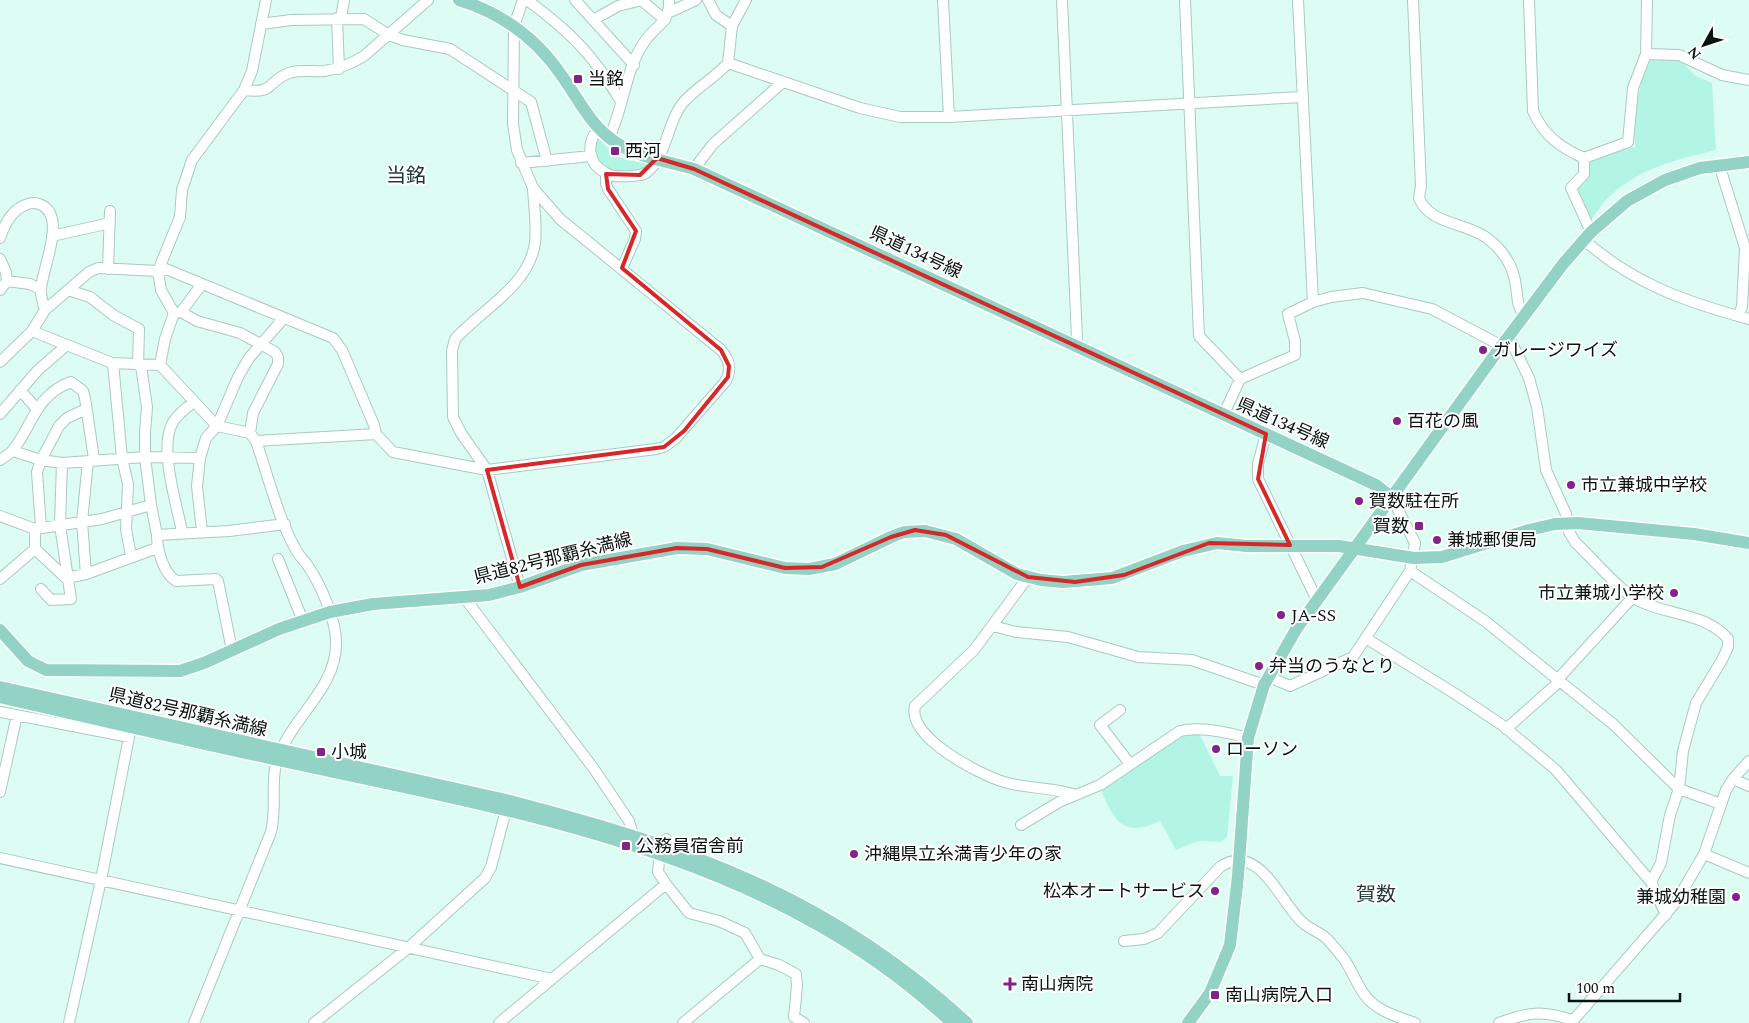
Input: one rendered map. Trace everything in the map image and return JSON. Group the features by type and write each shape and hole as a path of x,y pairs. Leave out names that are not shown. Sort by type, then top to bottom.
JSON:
{"main road":[{"name":"県道134号線","path":"459,0 495,15 514,26 548,58 599,128 609,138 631,151 694,169 960,291 1223,416 1376,485 1392,498"},
{"path":"1188,1023 1210,993 1226,958 1234,923 1248,738 1267,681 1289,640 1524,316 1587,236 1618,208 1647,189 1682,173 1719,164 1749,162"},
{"name":"県道82号那覇糸満線","path":"0,630 28,661 41,668 56,672 180,671 303,621 330,612 373,604 489,595 520,587 581,565 677,548 707,549 785,568 815,568 835,564 891,536 915,530 946,535 1005,568 1028,577 1063,582 1112,578 1208,543 1355,548 1414,558 1442,557 1529,530 1568,524 1661,530 1749,543"},
{"name":"県道82号那覇糸満線","path":"0,687 506,810 663,846 824,927 899,977 952,1023"},
{"name":"県道82号那覇糸満線","path":"0,697 510,801 633,835 745,877 829,919 903,969 967,1023"}],"street":[{"path":"194,1023 271,832 274,819 278,755 294,725 327,679 332,667 336,644 330,612 309,568 295,548 253,437 253,413 278,364 278,357 275,352 240,333 197,321 177,312 161,290 158,271 180,217 182,190 192,160 244,90 252,71 266,0"},
{"path":"338,69 339,18 344,0"},
{"path":"244,90 266,90 287,74 296,71 338,69 364,56 428,0"},
{"path":"0,362 32,331 45,310 89,272 98,268 158,271 166,269 283,319 333,338 342,350 371,417 376,434 393,452 487,470 664,447 684,431 725,382 729,366 721,350 560,219 533,188 522,163 513,124 514,26 525,0 564,28 583,47 599,65 620,100"},
{"path":"575,0 634,65"},
{"path":"593,20 617,3 642,0 668,16"},
{"path":"668,16 669,0"},
{"path":"609,138 620,100 645,41 668,16 696,0"},
{"path":"708,0 716,15 732,26"},
{"path":"599,128 589,143 591,156 606,174 615,176 644,174 656,158 680,105 728,64 732,26 746,0"},
{"path":"943,0 949,117"},
{"path":"1062,0 1077,338 1075,347"},
{"path":"1185,0 1199,336 1240,379"},
{"path":"1298,0 1312,302"},
{"path":"1413,0 1421,186 1419,198 1425,209 1434,215 1476,231 1494,244 1510,262 1513,269 1518,306 1524,316"},
{"path":"1529,0 1534,111 1538,123 1553,141 1584,158 1628,142 1633,88 1646,54 1647,0"},
{"path":"262,24 291,20 364,19 389,35 450,49 514,92 528,98 535,109 546,161"},
{"path":"1646,54 1679,56 1722,75 1749,80"},
{"path":"728,64 860,108 900,117 949,117 1302,97"},
{"path":"694,169 713,144 783,82"},
{"path":"522,163 591,156"},
{"path":"1584,158 1584,174 1571,188 1587,236 1628,273 1656,288 1689,302 1749,319"},
{"path":"1719,164 1745,248 1742,307 1738,316"},
{"path":"606,174 608,189 636,231 635,239 622,268"},
{"path":"520,587 487,470 461,433 453,416 452,345 459,335 514,284 530,261 535,242 533,188"},
{"path":"0,238 9,219 25,204 36,203 47,207 53,217 52,236 40,290 45,310"},
{"path":"108,269 110,211"},
{"path":"52,236 110,223"},
{"path":"0,259 6,272 7,281 0,290"},
{"path":"7,281 30,284 40,290"},
{"path":"160,366 165,339 177,312 202,284"},
{"path":"68,290 90,297 113,315 139,329 140,366 148,408 145,432 145,457 150,505 158,535 157,548 171,578 176,581 216,579 218,581 232,650"},
{"path":"1223,416 1240,379 1294,354 1295,341 1288,314 1312,302 1331,297 1364,293 1432,309 1505,342 1529,378 1537,407 1546,470 1568,524 1569,532 1575,542 1632,598 1653,607 1708,624 1721,630 1728,639 1728,647 1722,660 1696,703 1682,751 1679,789 1670,815 1661,863 1651,882"},
{"path":"202,532 197,486 200,458 206,438 217,426 238,376 259,344 283,319"},
{"path":"32,331 113,363 160,366 217,426 253,437 376,434"},
{"path":"0,414 38,370 67,346"},
{"path":"113,363 122,458 128,484 126,529 131,556"},
{"path":"0,460 12,451 36,408 64,385 71,382 83,391 91,460 82,522 86,574"},
{"path":"20,390 36,408"},
{"path":"182,532 168,457 168,433 172,424 193,402"},
{"path":"0,579 35,549 38,528 37,472 41,460 59,426 67,418 86,409"},
{"path":"1266,434 1258,464 1258,479 1317,600"},
{"path":"12,451 41,460 62,463 145,457 200,458"},
{"path":"40,589 51,600 71,600 66,578 67,564 60,525 62,463"},
{"path":"993,626 1016,632 1068,637 1138,657 1192,660 1290,686 1353,657 1367,639 1410,571 1414,558 1415,542 1392,498"},
{"path":"0,516 38,528 82,522 150,505"},
{"path":"158,535 182,532 229,531 285,524"},
{"path":"66,578 86,574 157,548"},
{"path":"35,549 66,578"},
{"path":"278,559 303,621"},
{"path":"1410,571 1485,621 1559,680 1619,729 1679,789 1721,804"},
{"path":"1028,577 970,655 915,706 913,714 915,722 934,744 992,778 1027,787 1061,790 1076,795"},
{"path":"464,597 594,769 630,821 633,835"},
{"path":"1506,729 1559,680 1632,598"},
{"path":"1367,639 1458,695 1506,729 1556,770 1651,882 1666,915"},
{"path":"1120,710 1100,725 1130,764"},
{"path":"0,712 129,738 101,880 69,1023"},
{"path":"0,792 17,715"},
{"path":"1021,825 1048,808 1100,785 1173,734 1188,729 1214,731 1248,738"},
{"path":"1499,1023 1541,1012 1550,1013 1572,1022 1676,902 1704,854 1721,804 1733,779 1749,761"},
{"path":"1733,779 1749,786"},
{"path":"314,1023 407,948 485,878 491,867 506,810"},
{"path":"663,846 658,872 689,913 719,921 745,932 760,959 780,965 796,974 797,986 794,1017 804,1023"},
{"path":"1704,854 1749,873"},
{"path":"0,858 552,979"},
{"path":"1124,941 1144,939 1158,934 1171,922 1213,873 1227,863 1239,861 1256,866 1302,922 1327,939 1345,961 1362,992 1372,1003 1414,1023"},
{"path":"499,1023 666,884"},
{"path":"683,1023 760,959"}],"highlighted area":[{"path":"657,158 694,169 1266,434 1258,479 1290,545 1209,543 1124,575 1075,582 1028,577 946,535 915,530 891,537 822,567 785,568 707,549 677,548 581,565 520,587 487,470 664,447 684,431 728,377 729,366 721,350 622,268 636,231 608,189 606,174 640,175"}],"green space":[{"path":"1661,58 1682,62 1696,76 1712,83 1716,150 1674,161 1634,178 1607,198 1591,220 1575,188 1587,159 1635,147 1635,114 1642,82 1650,61"},
{"path":"598,137 608,149 624,159 646,163 643,170 616,171 602,165 595,151 595,140"},
{"path":"1179,735 1200,735 1220,776 1233,776 1227,837 1221,842 1198,841 1176,850 1160,821 1137,828 1122,824 1111,811 1101,790"}],"place":[{"name":"当銘","path":"578,79"},
{"name":"西河","path":"615,151"},
{"name":"ガレージワイズ","path":"1483,350"},
{"name":"百花の風","path":"1397,421"},
{"name":"市立兼城中学校","path":"1571,485"},
{"name":"賀数駐在所","path":"1359,501"},
{"name":"賀数","path":"1419,526"},
{"name":"兼城郵便局","path":"1437,540"},
{"name":"市立兼城小学校","path":"1674,593"},
{"name":"JA-SS","path":"1281,615"},
{"name":"弁当のうなとり","path":"1259,666"},
{"name":"ローソン","path":"1216,749"},
{"name":"小城","path":"321,752"},
{"name":"公務員宿舎前","path":"626,846"},
{"name":"沖縄県立糸満青少年の家","path":"854,854"},
{"name":"松本オートサービス","path":"1215,891"},
{"name":"兼城幼稚園","path":"1736,897"},
{"name":"南山病院","path":"1010,984"},
{"name":"南山病院入口","path":"1215,995"}],"district":[{"name":"当銘","path":"406,175"},
{"name":"賀数","path":"1376,894"}]}
